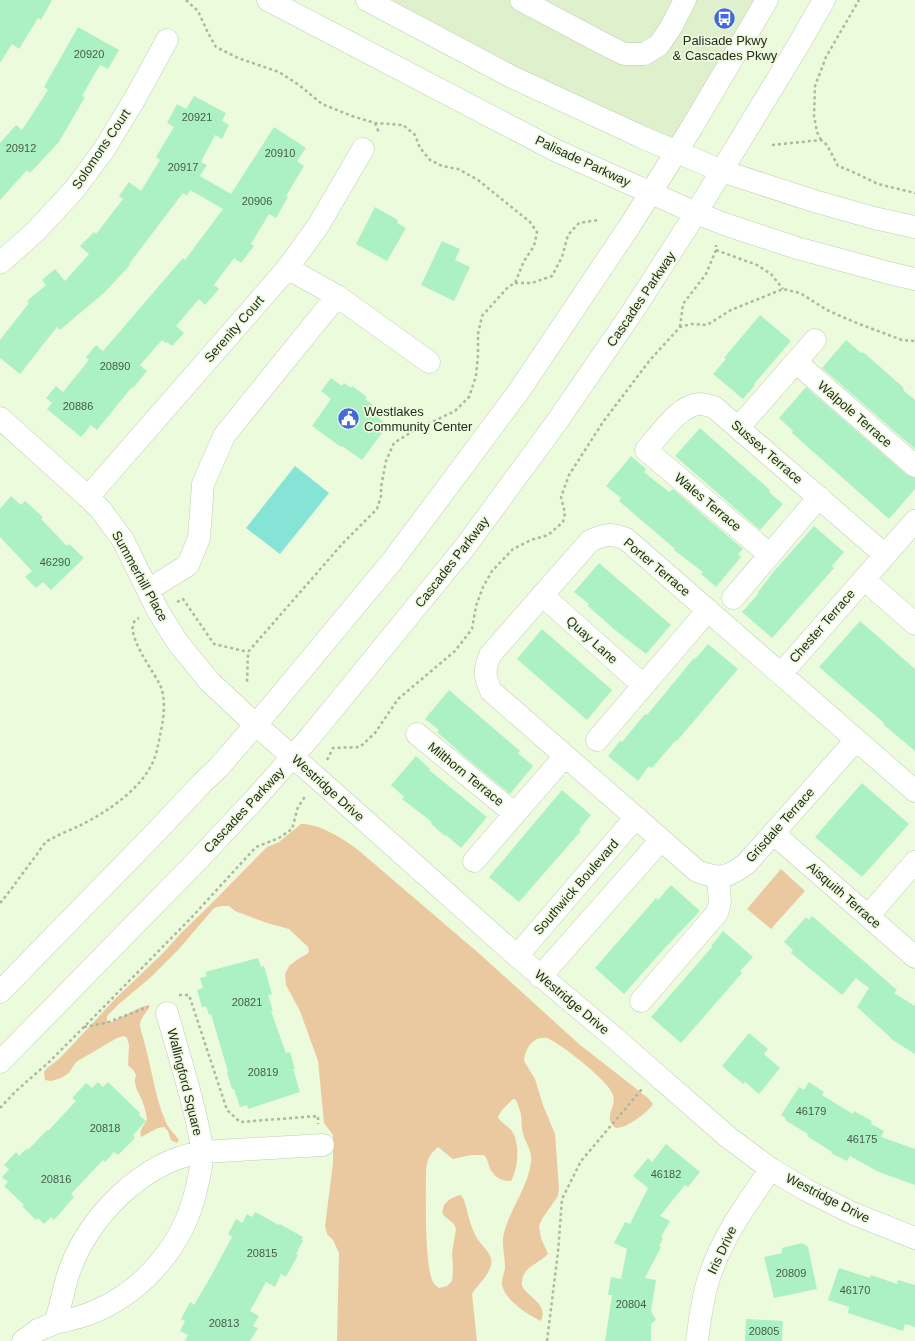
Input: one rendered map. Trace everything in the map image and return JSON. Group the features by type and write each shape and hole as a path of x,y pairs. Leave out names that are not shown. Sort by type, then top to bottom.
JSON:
{"street":[{"name":"Palisade Parkway","path":"268,0 555,150 696,213 797,248 915,279"},
{"path":"367,0 512,77 676,152 722,171 814,202 915,227"},
{"path":"521,0 624,54 644,54 659,45 671,27 685,0"},
{"path":"0,992 158,831 256,725 393,560 519,391 676,152 767,0"},
{"name":"Cascades Parkway","path":"0,1062 194,864 293,757 465,547 556,423 631,314 722,171 795,51 824,0"},
{"name":"Solomons Court","path":"0,263 35,232 74,190 103,151 133,102 167,40"},
{"name":"Serenity Court","path":"88,497 287,268 318,226 363,148"},
{"path":"287,268 337,296 429,362"},
{"path":"148,590 188,565 199,538 204,484 224,436 337,296"},
{"path":"739,427 815,340"},
{"name":"Walpole Terrace","path":"796,362 915,466"},
{"name":"Sussex Terrace","path":"646,450 678,414 686,408 699,404 714,407 739,427 885,555"},
{"name":"Summerhill Place","path":"0,418 101,510 123,540 158,611 178,643 210,682 256,725"},
{"name":"Wales Terrace","path":"646,450 769,554"},
{"path":"733,598 819,497"},
{"name":"Chester Terrace","path":"781,674 915,521"},
{"name":"Porter Terrace","path":"636,817 491,690 485,678 486,666 490,655 590,540 601,535 614,534 626,539 915,791"},
{"name":"Chester Terrace","path":"864,579 915,624"},
{"name":"Quay Lane","path":"542,596 643,685"},
{"path":"597,740 708,610"},
{"name":"Westridge Drive","path":"256,725 540,977 729,1138 771,1169 806,1190 852,1213 915,1238"},
{"name":"Milthorn Terrace","path":"417,734 515,814"},
{"name":"Grisdale Terrace","path":"718,877 733,874 746,864 856,740"},
{"name":"Milthorn Terrace","path":"474,860 565,756"},
{"path":"636,817 697,871 710,876 718,877 720,902 717,913 641,1001"},
{"name":"Southwick Boulevard","path":"517,956 636,817"},
{"name":"Aisquith Terrace","path":"774,833 915,957"},
{"path":"540,977 661,840"},
{"path":"868,916 915,862"},
{"name":"Wallingford Square","path":"23,1341 38,1330 55,1323 96,1311 116,1301 156,1268 173,1246 184,1226 193,1204 200,1173 202,1152 195,1114 164,1005"},
{"name":"Wallingford Square","path":"55,1323 61,1308 68,1276 76,1256 88,1234 99,1219 123,1193 139,1180 164,1164 193,1153 321,1145"},
{"name":"Iris Drive","path":"698,1341 700,1311 708,1278 722,1244 738,1217 771,1169"}],"path":[{"path":"859,0 826,57 815,86 814,116 818,132 821,140 827,145 838,166 878,184 915,193"},
{"path":"772,145 821,140"},
{"path":"515,283 532,282 552,276 562,257 568,235 579,223 598,220"},
{"path":"0,1108 16,1091 48,1063 191,918 256,847 279,838 292,829 298,807 333,748 360,747 375,733 398,699 455,651 472,629 476,606 483,587 492,571 513,549 531,540 548,535 563,522 565,513 562,497 569,475 603,422 650,360 680,326 683,304 706,274 716,250 716,245"},
{"path":"716,250 757,265 771,274 783,289"},
{"path":"680,326 691,324 707,325 731,310 783,289 800,293 827,310 854,322 902,340 915,341"},
{"path":"0,903 47,842 96,818 129,794 146,774 156,754 165,710 162,689 145,661 133,636 133,624 136,619 158,611 183,599 214,644 248,652"},
{"path":"84,1027 106,1023 164,1005 181,994 189,995 227,1110 240,1122 318,1116 321,1145"},
{"path":"547,1341 558,1252 562,1199 581,1161 655,1074"}],"shaded area":[{"path":"367,0 767,0 676,152"},
{"path":"301,824 308,824 323,829 338,836 357,849 482,956 579,1044 648,1098 653,1104 647,1111 636,1119 625,1126 616,1128 610,1120 614,1099 613,1095 603,1081 564,1048 548,1038 537,1039 531,1043 528,1048 524,1061 535,1079 543,1105 555,1134 559,1188 558,1196 542,1219 539,1226 541,1238 548,1254 525,1272 522,1282 525,1291 542,1308 543,1314 541,1321 524,1311 512,1301 504,1291 502,1285 505,1267 503,1237 510,1215 523,1189 531,1162 530,1151 522,1131 520,1109 516,1100 513,1099 502,1110 498,1117 512,1131 517,1144 517,1164 511,1181 503,1180 494,1175 484,1155 471,1155 453,1159 438,1147 430,1156 427,1165 427,1248 431,1276 434,1284 439,1288 447,1286 452,1281 452,1253 456,1229 454,1224 443,1215 443,1208 450,1199 454,1197 461,1195 475,1234 491,1257 491,1265 488,1273 472,1294 477,1341 337,1341 339,1253 333,1240 327,1234 325,1226 333,1163 333,1135 324,1123 318,1061 300,1011 286,985 285,974 289,966 309,952 308,947 289,929 267,923 235,911 229,906 214,908 179,949 151,977 107,1016 107,1021 112,1022 141,1007 150,1005 140,1024 156,1092 166,1123 179,1140 177,1143 171,1140 168,1131 164,1127 158,1128 141,1137 141,1130 147,1120 143,1103 135,1083 136,1075 128,1065 129,1045 127,1038 124,1036 117,1038 76,1062 69,1073 61,1078 51,1081 45,1080 44,1072 47,1068 59,1059 113,1001 164,952 267,847 279,842"},
{"path":"781,869 805,891 771,929 747,909"}],"water":[{"path":"295,466 329,493 280,554 246,528"}],"building":[{"path":"0,0 52,0 41,20 38,18 19,49 12,44 0,63"},
{"path":"78,27 119,50 108,69 100,65 82,96 85,97 59,142 30,173 27,170 0,200 0,143 16,125 22,130 48,90 44,87"},
{"path":"194,96 226,113 222,121 229,125 222,139 215,135 201,162 207,165 200,176 231,194 274,127 306,148 297,161 304,166 286,196 288,197 276,218 269,214 251,244 254,246 241,263 234,258 214,285 219,289 205,305 199,299 176,326 184,333 172,346 162,340 140,365 147,371 133,388 132,387 97,430 91,425 81,437 47,409 52,403 46,398 56,386 63,392 89,360 86,357 96,345 103,351 183,258 185,260 223,209 190,190 187,196 183,193 129,264 130,265 105,292 60,330 57,327 20,374 0,358 0,340 29,303 27,301 46,285 42,280 55,269 65,281 89,254 80,246 94,232 96,234 123,199 119,196 129,182 141,191 160,160 156,157 174,127 167,123 177,104 186,109"},
{"path":"375,207 398,220 397,223 406,228 387,261 356,244"},
{"path":"442,241 460,249 455,260 470,267 454,301 421,285"},
{"path":"760,315 791,341 743,399 713,374 726,359 724,358"},
{"path":"846,340 878,365 915,400 915,449 822,368"},
{"name":"Westlakes Community Center","path":"331,378 342,386 344,383 351,388 352,386 367,397 365,399 373,405 368,410 388,425 362,460 312,426 331,399 321,391"},
{"path":"806,387 907,475 915,478 915,489 889,519 792,433 793,431 779,418"},
{"path":"700,428 770,490 769,492 783,504 760,530 675,456"},
{"path":"631,456 646,469 644,472 669,492 673,489 743,549 738,554 741,557 716,587 701,574 703,572 674,550 675,549 619,501 621,498 606,486"},
{"path":"11,496 21,505 25,501 43,517 41,519 67,546 69,544 84,558 51,590 43,582 36,588 25,577 32,571 0,537 0,509"},
{"path":"814,526 844,552 832,566 834,568 772,638 742,612 759,593 758,592 775,570"},
{"path":"599,563 671,625 646,654 615,630 588,606 589,604 574,592"},
{"path":"860,621 915,669 915,751 819,667"},
{"path":"542,629 612,690 587,720 517,659"},
{"path":"708,644 738,669 677,741 676,740 652,768 649,766 638,781 608,756 620,741 622,742 645,714 647,715 694,658 695,659"},
{"path":"449,690 520,751 518,753 533,766 510,794 465,757 437,732 439,730 425,719"},
{"path":"416,756 430,769 429,770 487,817 461,848 431,824 432,822 402,799 404,797 391,785"},
{"path":"862,783 909,824 862,877 815,837"},
{"path":"562,790 591,815 579,830 581,831 519,902 489,877"},
{"path":"671,885 700,911 624,994 595,968 656,898 658,900"},
{"path":"812,916 897,990 894,993 915,1006 915,1054 891,1039 857,1007 869,988 856,978 842,995 791,953 793,950 784,942 806,917 809,920"},
{"path":"723,931 753,957 740,971 742,973 681,1043 651,1017 712,947 711,946"},
{"path":"258,958 261,967 264,966 272,994 268,995 273,1011 271,1011 286,1053 290,1052 295,1069 293,1069 300,1092 248,1109 247,1105 240,1107 234,1089 232,1089 211,1014 209,1015 206,1006 202,1007 197,990 203,988 200,978 207,976 205,972"},
{"path":"749,1033 768,1049 764,1054 780,1068 759,1094 745,1082 743,1084 722,1066"},
{"path":"98,1082 103,1087 108,1082 140,1113 139,1115 146,1121 133,1135 135,1138 118,1155 114,1152 105,1162 103,1160 71,1194 74,1197 54,1220 51,1217 44,1224 38,1218 36,1220 22,1206 24,1205 4,1186 8,1182 2,1177 9,1169 4,1165 16,1152 19,1156 27,1148 28,1150 47,1130 48,1131 76,1101 72,1098 86,1083 92,1088"},
{"path":"809,1082 824,1092 822,1095 853,1114 854,1111 872,1121 871,1124 884,1131 881,1137 915,1149 915,1185 879,1172 850,1156 847,1161 831,1153 832,1152 807,1136 808,1134 785,1120 786,1118 781,1115 799,1087 804,1090"},
{"path":"666,1144 700,1172 688,1187 685,1185 660,1216 670,1221 661,1237 663,1238 659,1246 661,1247 645,1278 656,1280 651,1311 656,1320 651,1324 651,1341 605,1341 612,1295 608,1295 611,1277 621,1279 627,1249 614,1243 625,1222 630,1224 648,1188 633,1176 648,1158 652,1162"},
{"path":"255,1212 303,1237 296,1254 298,1255 286,1277 281,1274 275,1287 266,1282 250,1311 259,1316 253,1326 258,1328 250,1341 185,1341 188,1335 180,1331 185,1321 181,1319 190,1302 194,1305 211,1276 232,1237 228,1234 236,1219 242,1223 247,1214 252,1217"},
{"path":"802,1243 808,1247 817,1289 774,1298 764,1257 782,1253 782,1248"},
{"path":"839,1268 870,1278 871,1275 897,1284 898,1280 915,1285 915,1327 905,1324 903,1331 848,1313 849,1307 828,1300"},
{"path":"746,1319 783,1321 782,1341 745,1341"}],"place":[{"name":"Palisade Pkwy & Cascades Pkwy","path":"725,18"},
{"name":"Westlakes Community Center","path":"348,418"}]}
